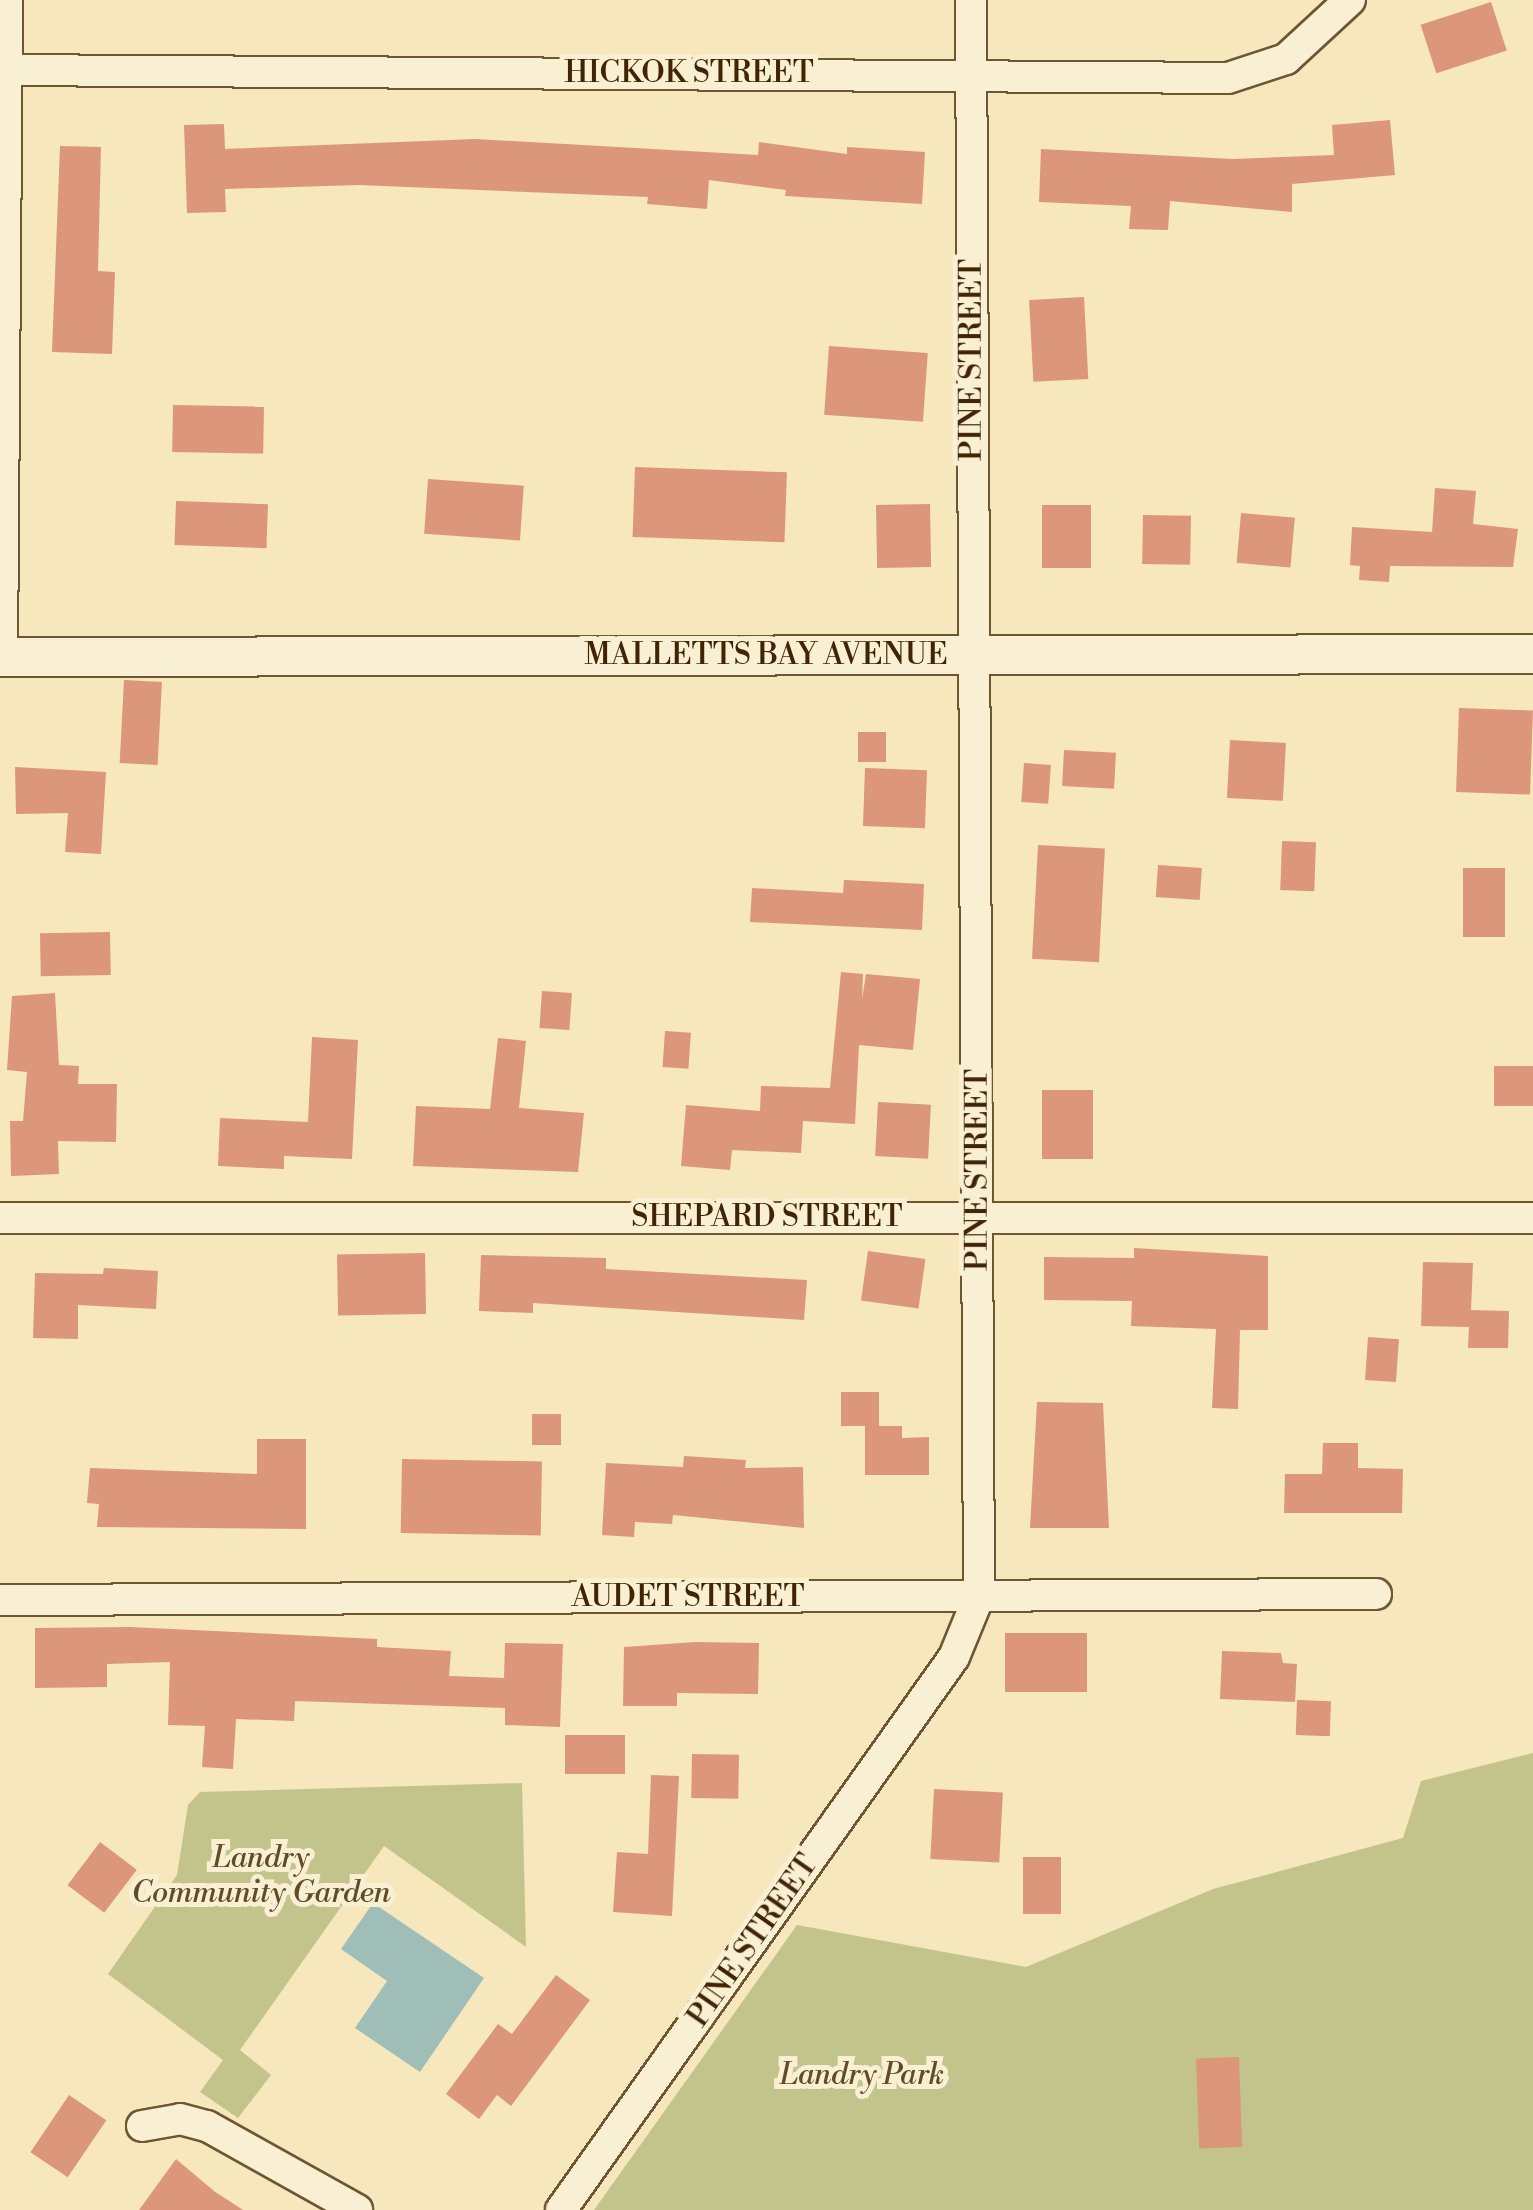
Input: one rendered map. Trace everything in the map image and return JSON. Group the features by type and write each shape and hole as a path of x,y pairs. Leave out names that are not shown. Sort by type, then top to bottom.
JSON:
{"street":[{"path":"1,657 3,70 8,0"},
{"name":"PINE STREET","path":"561,2210 954,1657 979,1596 971,0"},
{"name":"HICKOK STREET","path":"3,70 1228,78 1286,59 1350,0"},
{"name":"MALLETTS BAY AVENUE","path":"1,657 1533,654"},
{"name":"SHEPARD STREET","path":"0,1218 1533,1218"},
{"name":"AUDET STREET","path":"0,1600 1376,1594"},
{"path":"142,2126 180,2119 207,2126 357,2210"}],"green space":[{"name":"Landry Park","path":"1533,1753 1533,2210 594,2210 797,1925 1026,1967 1213,1889 1403,1838 1421,1781"},
{"name":"Landry Community Garden","path":"522,1783 526,1947 384,1846 240,2050 271,2075 238,2118 200,2092 223,2060 108,1974 177,1875 188,1805 200,1792"}],"water":[{"path":"373,1903 484,1978 420,2072 355,2028 387,1981 341,1949"}],"building":[{"path":"1491,2 1507,51 1436,73 1421,25"},
{"path":"1390,120 1395,175 1292,184 1292,212 1170,201 1168,230 1129,229 1131,206 1039,202 1041,149 1233,159 1334,155 1332,125"},
{"path":"224,124 225,149 475,139 758,155 759,142 847,154 847,147 925,152 922,204 785,196 786,190 709,180 707,209 647,204 648,197 359,185 225,189 226,212 187,213 184,125"},
{"path":"60,146 101,147 98,271 115,272 112,354 52,352"},
{"path":"1084,297 1088,379 1033,382 1029,300"},
{"path":"829,346 928,353 923,422 824,415"},
{"path":"173,405 264,407 263,454 172,452"},
{"path":"635,467 787,472 784,542 633,537"},
{"path":"428,479 524,486 520,541 424,534"},
{"path":"1435,488 1476,491 1473,524 1518,529 1513,567 1390,566 1389,582 1359,580 1360,566 1350,565 1352,527 1432,532"},
{"path":"176,501 268,504 266,548 174,545"},
{"path":"930,504 931,567 877,568 876,505"},
{"path":"1042,505 1091,505 1091,568 1042,568"},
{"path":"1241,513 1295,518 1290,568 1237,563"},
{"path":"1143,515 1191,516 1190,565 1142,564"},
{"path":"124,680 162,682 158,765 120,763"},
{"path":"1459,708 1533,711 1530,795 1456,792"},
{"path":"858,732 886,732 886,762 858,762"},
{"path":"1230,740 1286,743 1283,801 1227,798"},
{"path":"1064,750 1116,753 1114,789 1062,786"},
{"path":"1024,763 1051,765 1048,804 1021,802"},
{"path":"15,767 106,772 101,854 65,852 68,813 16,814"},
{"path":"865,768 927,770 925,828 863,826"},
{"path":"1282,841 1316,842 1314,891 1280,890"},
{"path":"1038,845 1105,849 1099,962 1032,959"},
{"path":"1158,865 1202,868 1200,900 1156,897"},
{"path":"1463,868 1505,868 1505,937 1463,937"},
{"path":"844,880 924,884 922,930 750,922 752,888 843,893"},
{"path":"110,932 111,975 41,976 40,933"},
{"path":"841,972 863,974 862,999 866,974 920,979 913,1050 859,1045 855,1124 803,1121 801,1153 732,1150 730,1170 681,1166 686,1105 760,1111 761,1086 830,1088"},
{"path":"542,991 572,993 569,1030 539,1028"},
{"path":"55,993 59,1065 79,1066 78,1084 117,1084 116,1142 58,1141 59,1174 11,1176 10,1121 23,1121 27,1072 7,1070 12,996"},
{"path":"665,1031 691,1033 688,1069 662,1067"},
{"path":"312,1037 358,1040 352,1159 284,1156 284,1169 218,1166 220,1118 308,1122"},
{"path":"498,1038 526,1041 519,1108 584,1113 578,1172 413,1166 416,1106 490,1109"},
{"path":"1494,1066 1533,1066 1533,1106 1494,1106"},
{"path":"1042,1090 1093,1090 1093,1159 1042,1159"},
{"path":"878,1102 931,1105 928,1159 875,1156"},
{"path":"1134,1248 1268,1256 1268,1330 1240,1330 1238,1409 1212,1408 1216,1329 1131,1326 1132,1301 1044,1300 1044,1257 1134,1258"},
{"path":"868,1251 925,1259 918,1309 861,1301"},
{"path":"425,1253 426,1314 338,1316 337,1255"},
{"path":"481,1255 606,1258 606,1269 807,1280 804,1320 533,1303 533,1313 479,1311"},
{"path":"1423,1262 1473,1263 1471,1310 1509,1311 1508,1348 1468,1348 1469,1327 1421,1326"},
{"path":"104,1268 158,1271 156,1309 78,1305 78,1339 33,1338 35,1273 103,1274"},
{"path":"1368,1337 1399,1339 1396,1382 1365,1380"},
{"path":"841,1392 879,1392 879,1426 841,1426"},
{"path":"1037,1402 1103,1403 1109,1528 1030,1528"},
{"path":"532,1414 561,1414 561,1445 532,1445"},
{"path":"865,1426 902,1426 902,1438 929,1437 929,1475 865,1475"},
{"path":"257,1439 306,1439 306,1529 97,1527 99,1504 87,1503 90,1468 257,1474"},
{"path":"1323,1443 1358,1443 1358,1468 1403,1469 1402,1513 1284,1513 1285,1474 1322,1474"},
{"path":"684,1456 746,1460 745,1468 803,1467 804,1528 673,1515 672,1524 635,1522 634,1537 602,1535 606,1463 683,1467"},
{"path":"402,1459 542,1461 541,1535 401,1533"},
{"path":"130,1627 377,1639 377,1647 451,1651 449,1676 504,1678 505,1643 563,1644 560,1727 505,1725 505,1708 295,1701 294,1721 236,1719 233,1769 202,1767 205,1726 168,1725 170,1662 107,1664 107,1687 35,1688 35,1628"},
{"path":"1005,1633 1087,1633 1087,1692 1005,1692"},
{"path":"759,1643 758,1694 677,1693 677,1706 623,1706 624,1647"},
{"path":"1222,1651 1281,1653 1283,1663 1297,1664 1295,1702 1220,1699"},
{"path":"1297,1700 1331,1701 1330,1736 1296,1735"},
{"path":"565,1735 625,1735 625,1774 565,1774"},
{"path":"692,1754 739,1755 738,1799 691,1798"},
{"path":"651,1775 679,1776 672,1916 613,1912 617,1852 648,1854"},
{"path":"934,1789 1003,1793 999,1863 930,1859"},
{"path":"100,1842 137,1870 104,1913 68,1885"},
{"path":"1023,1857 1061,1857 1061,1914 1023,1914"},
{"path":"556,1975 590,2000 511,2106 497,2095 479,2119 446,2094 498,2024 512,2034"},
{"path":"1239,2057 1242,2147 1199,2148 1196,2059"},
{"path":"69,2095 106,2120 68,2177 30,2152"},
{"path":"176,2159 214,2191 243,2210 139,2210"}]}
